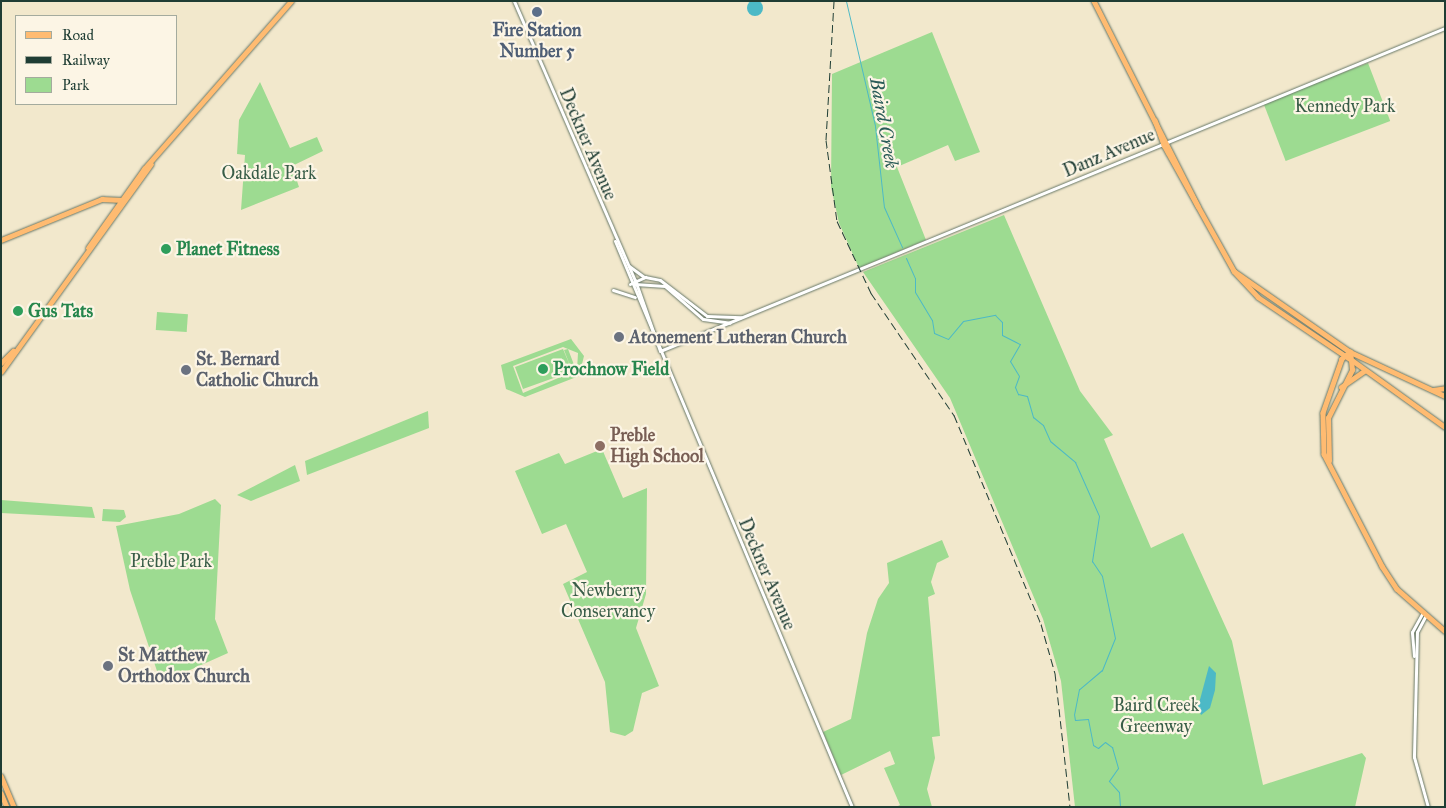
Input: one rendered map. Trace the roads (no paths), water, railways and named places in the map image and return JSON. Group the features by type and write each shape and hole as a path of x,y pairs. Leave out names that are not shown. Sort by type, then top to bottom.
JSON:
{"highway":[{"path":"1350,352 1445,396"},
{"path":"1353,362 1445,427"},
{"path":"1341,387 1365,370"},
{"path":"1430,390 1445,388"}],"main road":[{"path":"88,248 120,199 291,1"},
{"path":"1094,1 1155,120 1170,143 1198,206"},
{"path":"1155,120 1164,145 1234,271 1256,296 1353,362"},
{"path":"1,372 13,351 152,163"},
{"path":"1,240 102,199 120,199 125,202"},
{"path":"1234,271 1350,352 1353,362 1327,420 1329,463"},
{"path":"1,362 13,351"},
{"path":"1350,352 1344,356 1321,422 1323,450 1382,566 1424,614 1445,631"},
{"path":"1,776 14,807"},
{"path":"1,793 7,807"}],"street":[{"name":"Deckner Avenue","path":"514,1 615,241 635,297 660,351 852,807"},
{"name":"Danz Avenue","path":"743,317 1170,143 1445,28"},
{"name":"Deckner Avenue","path":"615,241 628,264 660,351"},
{"path":"628,264 645,277 670,284 707,316 743,317"},
{"path":"630,284 645,277"},
{"path":"635,282 665,286 708,321 736,322"},
{"path":"613,290 635,297"},
{"path":"660,351 736,322 743,317"},
{"path":"1424,614 1416,632 1414,757 1428,807"}],"water":[{"path":"755,0 763,8 755,16 747,8"},
{"path":"1209,666 1216,673 1215,690 1210,708 1201,715 1198,707"}],"waterway":[{"name":"Baird Creek","path":"846,1 875,126 884,207 902,247"},
{"name":"Baird Creek","path":"906,258 915,278 915,292 932,320 934,333 948,339 963,321 995,315 1002,322 1002,335 1020,344 1010,361 1019,376 1015,387 1018,394 1027,396 1033,417 1043,425 1050,441 1075,462 1099,516 1092,561 1102,576 1115,638 1102,670 1079,689 1074,714 1075,720 1088,719 1093,745 1098,748 1105,742 1112,747 1118,768 1109,781 1119,792 1120,807"}],"railway":[{"path":"834,1 826,140 837,221 871,293 954,415 1041,624 1055,673 1070,807"}],"place":[{"name":"Fire Station Number 5","path":"537,12"},
{"name":"Planet Fitness","path":"166,249"},
{"name":"Gus Tats","path":"18,311"},
{"name":"Atonement Lutheran Church","path":"619,337"},
{"name":"Prochnow Field","path":"543,369"},
{"name":"St. Bernard Catholic Church","path":"186,370"},
{"name":"Preble High School","path":"600,446"},
{"name":"St Matthew Orthodox Church","path":"108,666"}],"park label":[{"name":"Kennedy Park","path":"1345,106"},
{"name":"Oakdale Park","path":"269,173"},
{"name":"Preble Park","path":"171,561"},
{"name":"Newberry Conservancy","path":"608,601"},
{"name":"Baird Creek Greenway","path":"1156,716"}]}
